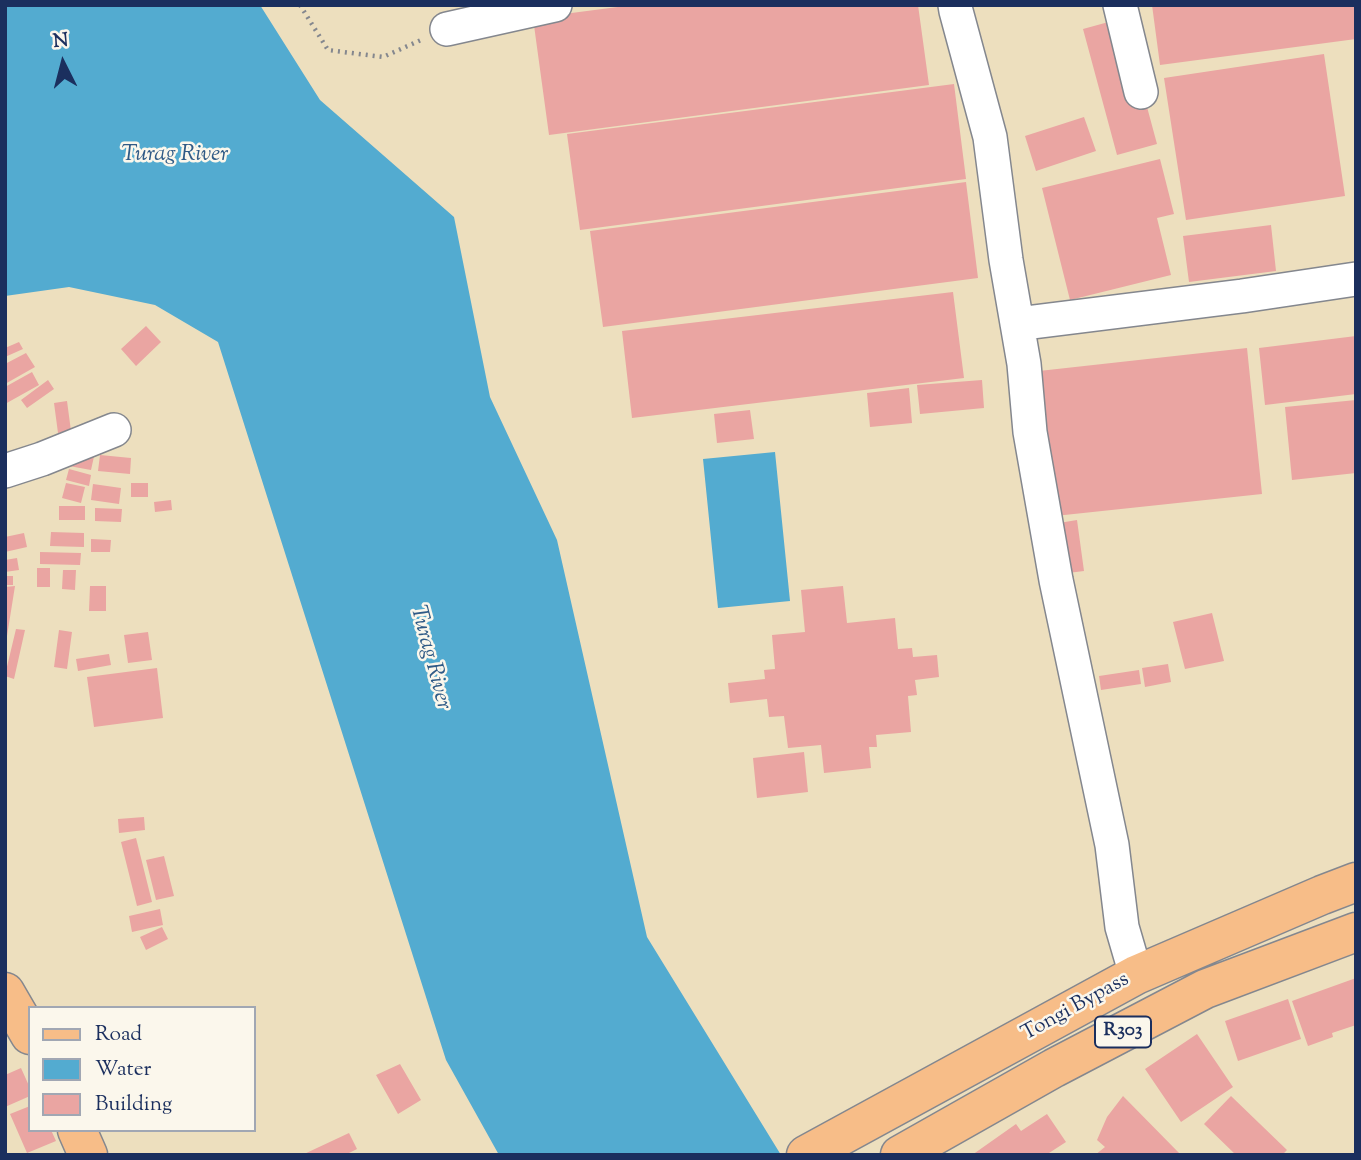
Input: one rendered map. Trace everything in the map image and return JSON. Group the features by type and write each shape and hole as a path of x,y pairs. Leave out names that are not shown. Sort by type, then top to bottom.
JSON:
{"main road":[{"name":"Tongi Bypass","path":"806,1155 1136,975 1356,882"},
{"name":"R303","path":"900,1155 1054,1068 1205,989 1356,932"},
{"path":"5,992 28,1032"},
{"path":"78,1132 88,1155"}],"street":[{"path":"447,29 555,5"},
{"path":"955,5 990,136 1006,260 1024,365 1030,432 1056,580 1112,845 1122,927 1136,975"},
{"path":"1120,5 1141,92"},
{"path":"1017,324 1356,279"},
{"path":"5,471 114,430"}],"path":[{"path":"300,5 328,50 383,57 447,29"}],"water":[{"name":"Turag River","path":"5,5 260,5 320,100 454,217 490,397 557,540 647,937 781,1155 499,1155 446,1060 218,342 155,305 69,287 5,296"},
{"path":"775,452 790,601 718,608 703,459"}],"building":[{"path":"633,5 918,5 929,85 549,135 533,18"},
{"path":"1152,5 1356,5 1356,39 1160,65"},
{"path":"1123,18 1157,144 1117,155 1083,29"},
{"path":"1324,54 1345,196 1186,220 1164,78"},
{"path":"954,84 966,179 580,230 567,134"},
{"path":"1084,117 1096,151 1036,171 1025,136"},
{"path":"1160,159 1174,214 1157,218 1171,275 1070,300 1042,188"},
{"path":"966,182 978,278 603,327 590,231"},
{"path":"1271,225 1276,271 1189,282 1183,236"},
{"path":"953,292 964,378 632,418 622,331"},
{"path":"146,326 161,342 136,366 121,349"},
{"path":"1356,336 1356,394 1265,405 1259,348"},
{"path":"19,342 23,349 5,357 5,348"},
{"path":"1247,348 1262,494 1055,516 1039,371"},
{"path":"26,353 35,367 5,384 5,364"},
{"path":"32,372 39,385 5,404 5,387"},
{"path":"48,380 54,389 27,408 21,400"},
{"path":"982,380 984,408 920,414 917,385"},
{"path":"909,388 912,423 870,427 867,393"},
{"path":"1356,400 1356,473 1292,480 1285,407"},
{"path":"67,401 71,431 58,433 54,403"},
{"path":"750,410 754,439 717,443 714,414"},
{"path":"95,452 91,470 69,466"},
{"path":"100,455 131,458 130,474 98,471"},
{"path":"69,469 91,475 89,486 66,480"},
{"path":"66,483 85,487 81,503 62,498"},
{"path":"131,483 148,483 148,497 131,497"},
{"path":"93,484 121,488 119,504 91,500"},
{"path":"171,500 172,510 155,512 154,502"},
{"path":"59,506 85,506 85,520 59,520"},
{"path":"95,508 122,509 121,522 95,521"},
{"path":"1077,520 1084,571 1060,574 1053,524"},
{"path":"51,532 84,533 84,547 50,546"},
{"path":"24,533 27,547 5,552 5,537"},
{"path":"91,539 111,540 110,552 91,552"},
{"path":"40,552 81,553 80,565 40,564"},
{"path":"17,558 19,570 5,572 5,560"},
{"path":"37,568 50,568 50,587 37,587"},
{"path":"63,570 76,570 75,590 62,589"},
{"path":"5,576 13,576 13,585 5,585"},
{"path":"15,586 7,636 5,636 5,587"},
{"path":"90,586 106,586 106,611 89,611"},
{"path":"843,586 847,623 895,618 898,649 912,648 913,657 937,655 939,677 915,680 917,695 908,696 911,732 876,735 877,747 869,747 871,768 824,773 821,745 788,748 784,716 769,717 767,699 730,703 728,683 765,679 764,670 775,669 772,635 805,632 801,590"},
{"path":"1212,613 1224,661 1185,669 1173,622"},
{"path":"16,629 25,630 14,679 5,675"},
{"path":"59,630 72,632 67,669 54,667"},
{"path":"148,632 152,660 128,663 124,635"},
{"path":"109,654 111,665 78,671 76,659"},
{"path":"1168,664 1171,682 1145,687 1142,668"},
{"path":"157,668 163,718 94,727 87,677"},
{"path":"1139,670 1141,684 1101,690 1099,676"},
{"path":"804,752 808,792 757,798 753,758"},
{"path":"144,817 145,830 119,833 118,819"},
{"path":"136,838 152,902 137,906 121,842"},
{"path":"164,856 174,896 156,900 146,860"},
{"path":"160,909 163,925 132,932 129,916"},
{"path":"162,927 168,939 146,950 140,937"},
{"path":"1356,978 1356,1025 1332,1033 1333,1037 1308,1046 1292,1001"},
{"path":"1288,999 1301,1039 1238,1061 1225,1021"},
{"path":"1197,1034 1233,1087 1181,1122 1145,1069"},
{"path":"400,1064 421,1100 398,1114 376,1075"},
{"path":"21,1068 28,1084 28,1097 5,1107 5,1075"},
{"path":"1123,1096 1181,1155 1095,1155 1105,1147 1097,1140 1107,1117"},
{"path":"1231,1096 1287,1150 1282,1155 1236,1155 1204,1124"},
{"path":"28,1107 28,1132 52,1132 56,1141 27,1153 10,1114"},
{"path":"1047,1114 1066,1142 1049,1153 1051,1155 972,1155 1016,1124 1021,1131"},
{"path":"349,1133 357,1149 345,1155 302,1155"}]}
